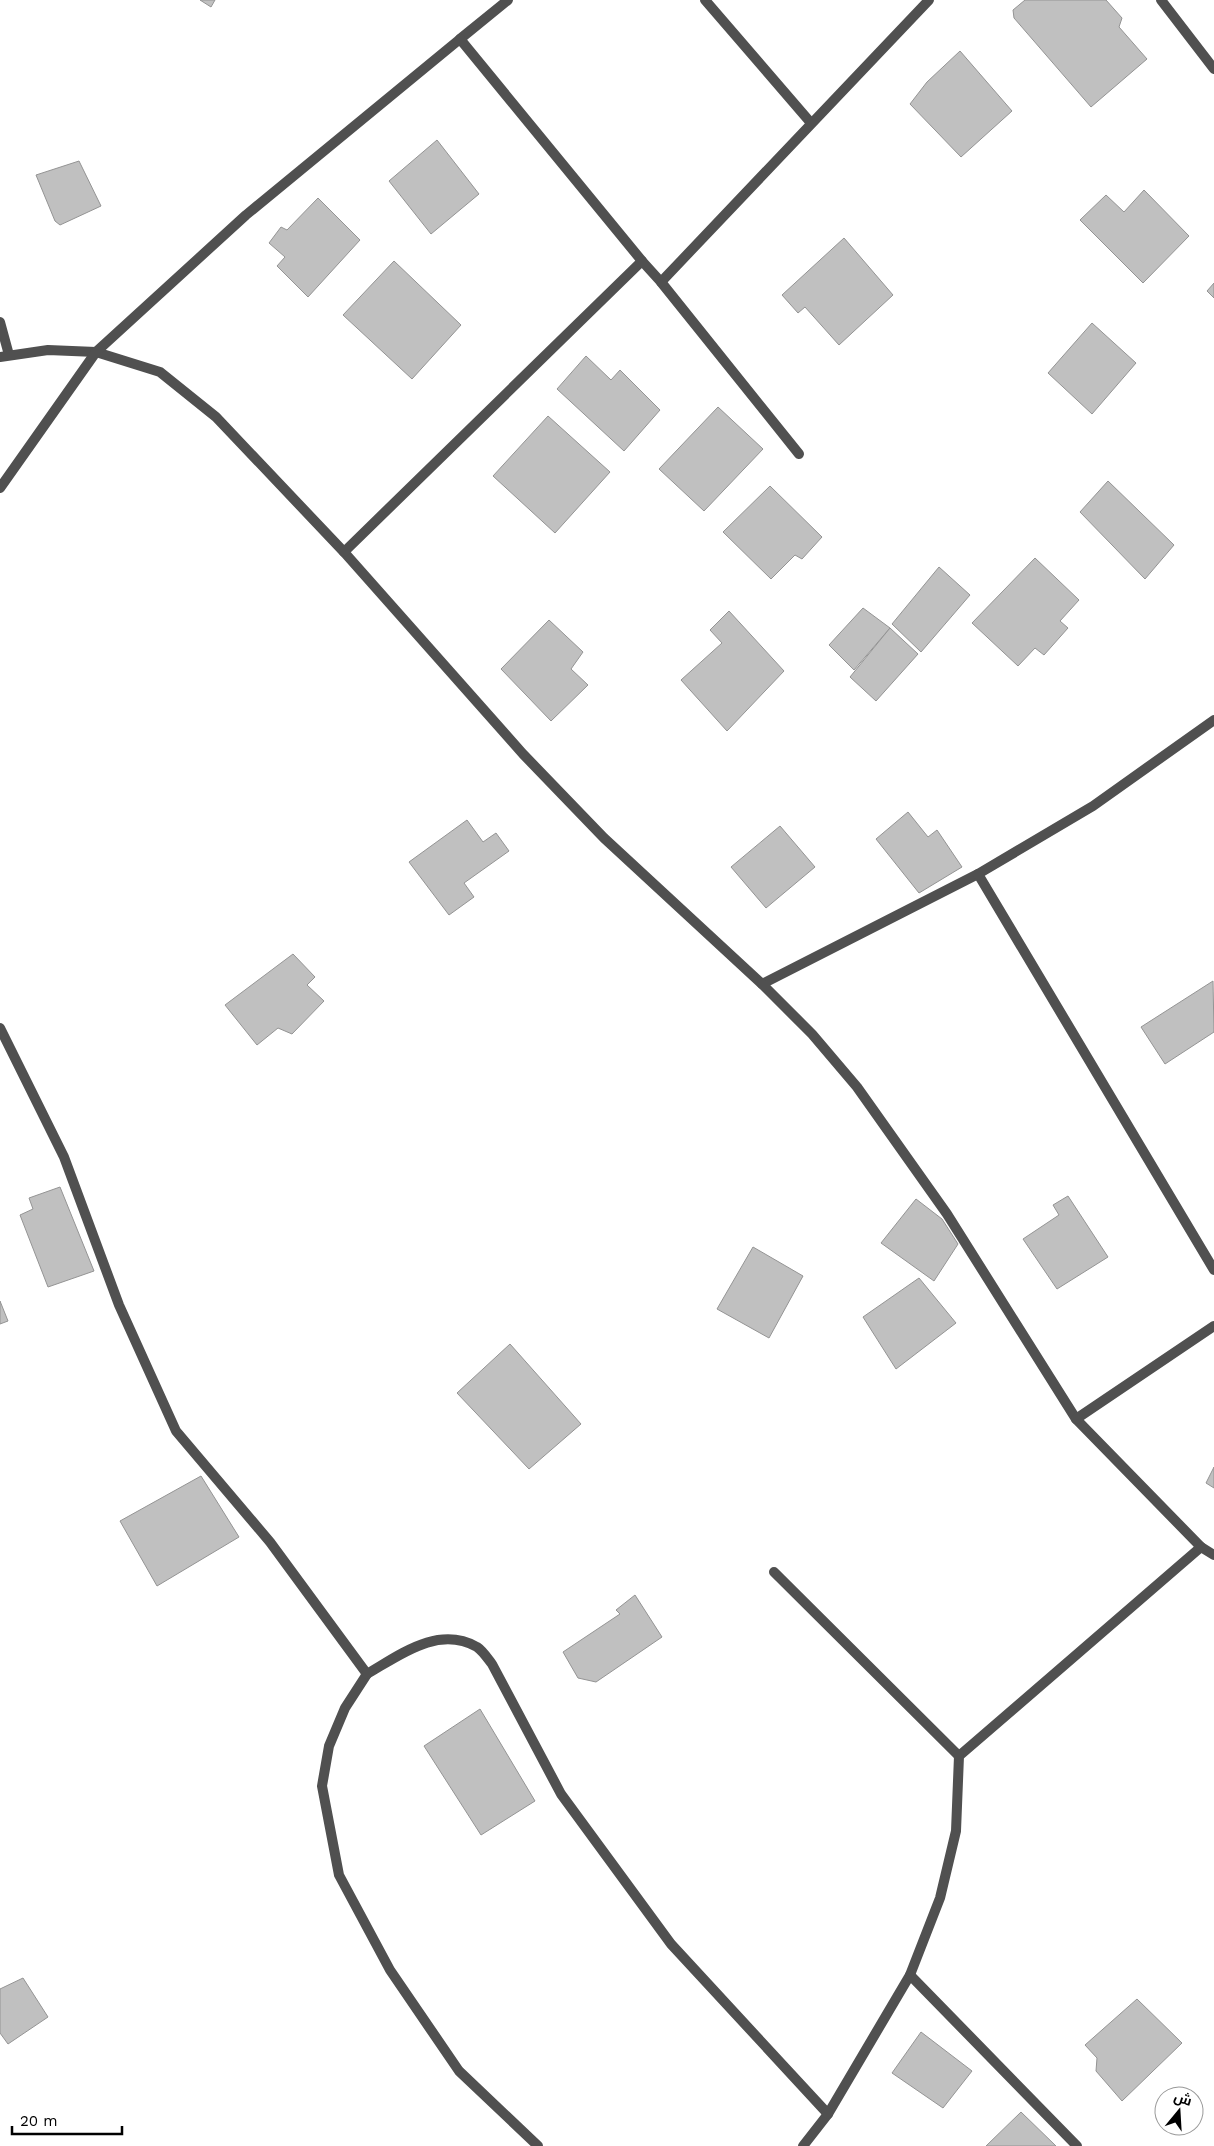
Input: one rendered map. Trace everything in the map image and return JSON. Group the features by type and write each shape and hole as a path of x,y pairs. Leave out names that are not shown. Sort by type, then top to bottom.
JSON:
{"street":[{"path":"0,488 96,352 246,215 508,0"},
{"path":"704,0 811,123"},
{"path":"661,282 929,0"},
{"path":"1165,2 1214,69"},
{"path":"460,39 661,282 799,454"},
{"path":"344,552 642,261"},
{"path":"0,322 4,356 48,350 96,352 160,372 216,417 344,552 523,754 604,838 762,984 812,1034 862,1095 947,1214 1076,1419 1201,1547 1214,1555"},
{"path":"762,984 978,874 1093,806 1214,720"},
{"path":"978,874 1214,1270"},
{"path":"0,1028 64,1157 118,1305 176,1431 270,1542 367,1674"},
{"path":"1076,1419 1214,1326"},
{"path":"802,2146 828,2114 910,1975 940,1898 956,1831 959,1756 1201,1547"},
{"path":"774,1572 959,1756"},
{"path":"538,2146 459,2072 390,1970 339,1875 322,1786 329,1746 345,1708 367,1674 417,1646 440,1639 461,1640 478,1648 492,1664 561,1794 671,1944 828,2114"},
{"path":"910,1975 1077,2146"}],"building":[{"path":"200,0 215,0 211,7"},
{"path":"1025,0 1106,0 1122,18 1119,27 1147,59 1091,107 1014,18 1013,10"},
{"path":"960,51 1012,111 961,157 910,104 927,82"},
{"path":"437,140 479,194 431,234 389,181"},
{"path":"79,161 101,206 60,225 55,221 36,175"},
{"path":"1144,190 1189,236 1143,283 1080,220 1106,195 1124,212"},
{"path":"318,198 360,240 308,297 277,266 285,257 269,243 281,227 287,230"},
{"path":"844,238 893,295 839,345 805,307 798,313 782,295"},
{"path":"394,261 461,325 412,379 343,315"},
{"path":"1214,283 1214,298 1207,291"},
{"path":"1092,323 1136,363 1092,414 1048,373"},
{"path":"586,356 611,380 620,370 660,410 624,451 557,389"},
{"path":"718,407 763,449 704,511 659,469"},
{"path":"548,416 610,472 555,533 493,476"},
{"path":"1108,481 1174,545 1145,579 1080,512"},
{"path":"770,486 822,537 802,559 795,555 771,579 723,532"},
{"path":"1035,558 1079,600 1060,621 1068,628 1044,655 1035,648 1018,666 972,623"},
{"path":"939,567 970,595 921,652 892,624"},
{"path":"863,608 890,628 854,670 829,645"},
{"path":"729,611 784,671 727,731 681,680 722,643 710,630"},
{"path":"549,620 583,652 571,669 588,685 551,721 501,669"},
{"path":"890,628 918,654 876,701 850,677"},
{"path":"908,812 928,837 937,830 962,867 919,893 876,839"},
{"path":"467,820 483,842 496,833 509,851 464,883 474,897 449,915 409,862"},
{"path":"780,826 815,867 766,908 731,867"},
{"path":"293,954 315,977 307,985 324,1001 292,1034 278,1028 257,1045 225,1005"},
{"path":"1213,981 1214,1032 1165,1064 1141,1027"},
{"path":"60,1187 94,1271 48,1287 20,1215 33,1209 29,1198"},
{"path":"1068,1196 1108,1257 1057,1289 1023,1239 1059,1215 1053,1205"},
{"path":"916,1199 942,1219 958,1244 934,1281 881,1243"},
{"path":"753,1247 803,1276 769,1338 717,1309"},
{"path":"919,1278 956,1323 896,1369 863,1317"},
{"path":"0,1301 8,1321 0,1324"},
{"path":"510,1344 581,1424 529,1469 457,1393"},
{"path":"1214,1467 1214,1488 1206,1483"},
{"path":"201,1476 239,1537 157,1586 120,1521"},
{"path":"635,1595 662,1637 596,1682 578,1678 563,1652 620,1614 616,1610"},
{"path":"480,1709 535,1801 481,1835 424,1746"},
{"path":"23,1978 48,2017 8,2044 0,2033 0,1989"},
{"path":"1137,1999 1182,2043 1122,2101 1096,2071 1097,2058 1085,2045"},
{"path":"921,2032 972,2071 943,2108 892,2073"},
{"path":"1021,2112 1056,2146 986,2146"}]}
